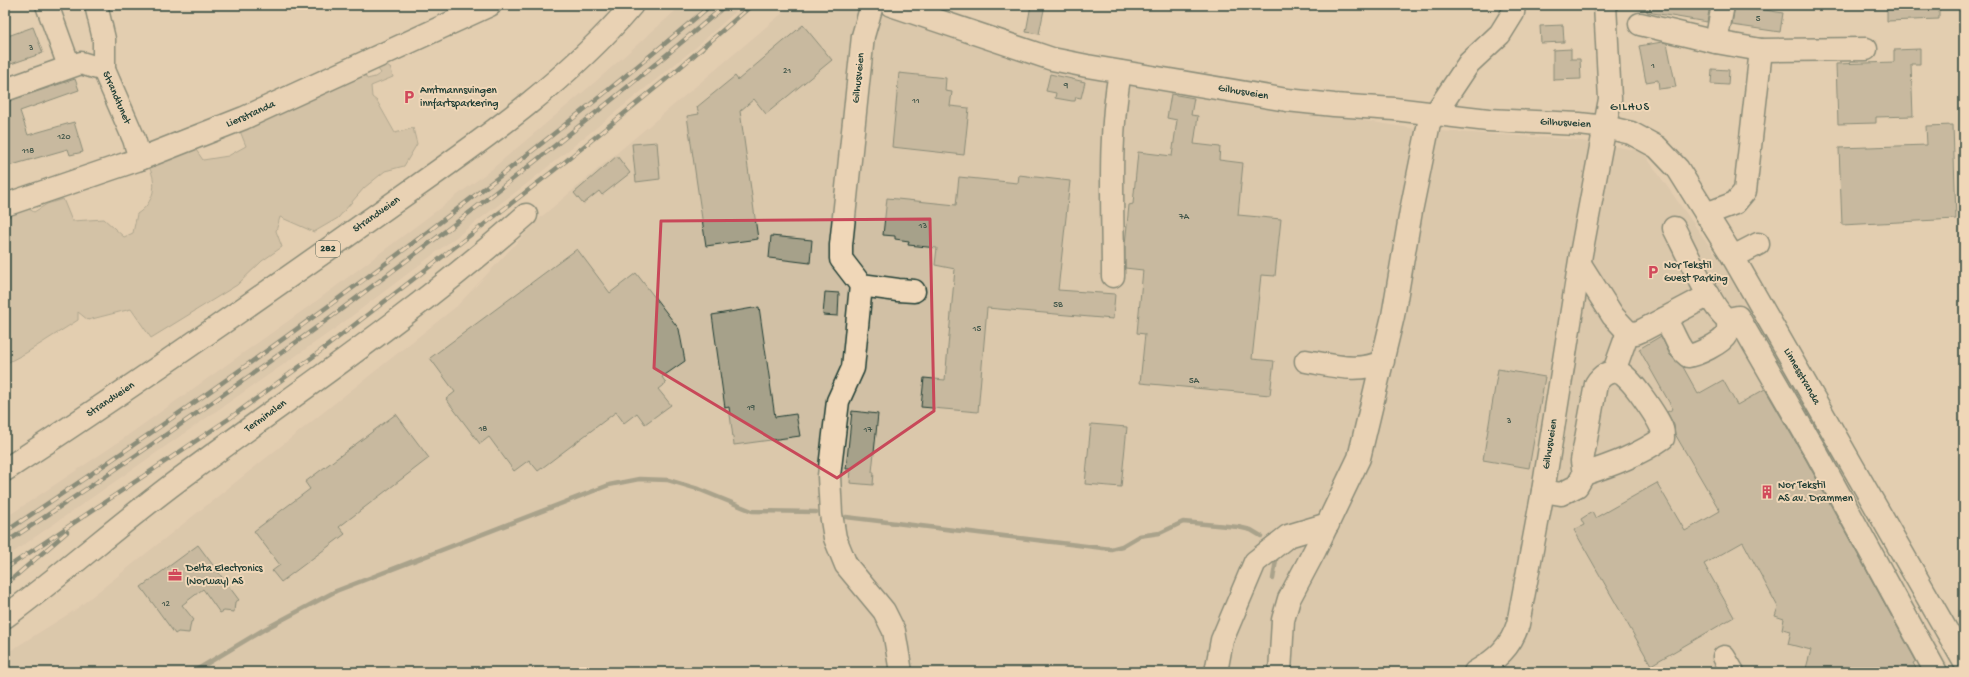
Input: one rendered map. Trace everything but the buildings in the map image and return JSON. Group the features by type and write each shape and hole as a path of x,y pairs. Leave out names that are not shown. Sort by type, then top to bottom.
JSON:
{"street":[{"path":"47,5 69,66"},
{"path":"96,5 104,39 104,70"},
{"name":"Lierstranda","path":"5,205 140,160 291,98 490,5"},
{"name":"Strandveien","path":"5,470 204,337 475,144 568,70 615,25 632,5"},
{"name":"Gilhusveien","path":"861,285 841,259 842,229 863,36 872,5"},
{"name":"Gilhusveien","path":"891,5 1052,59 1120,72 1287,100 1434,113 1488,120 1579,124 1606,127"},
{"path":"1280,672 1283,620 1289,599 1328,524 1359,458 1393,316 1411,211 1429,123 1434,113 1469,63 1500,34 1513,13 1514,5"},
{"name":"Gilhusveien","path":"1475,672 1500,655 1515,634 1518,624 1543,491 1580,264 1606,127 1610,82 1605,5"},
{"path":"1716,42 1723,5"},
{"path":"1640,24 1716,42 1761,50 1866,49"},
{"path":"1706,214 1735,202 1745,191 1761,50"},
{"name":"Strandtunet","path":"5,90 81,63 104,70 134,139 140,160"},
{"path":"1113,276 1112,144 1116,96 1120,72"},
{"name":"Linnesstranda","path":"1606,127 1631,133 1657,146 1678,169 1733,257 1964,661"},
{"name":"Terminalen","path":"5,617 43,590 191,470 387,328 526,215"},
{"path":"1674,228 1709,295 1720,312 1728,319"},
{"path":"1733,257 1758,244"},
{"path":"1580,264 1613,316 1628,332 1636,333 1709,295"},
{"path":"901,672 894,631 884,611 846,565 835,538 830,476 838,401 853,368 861,285 914,291"},
{"path":"1728,319 1738,317 1817,454 1936,672"},
{"path":"1664,319 1681,351 1688,356 1696,356 1722,340 1726,334 1728,319"},
{"path":"1614,372 1628,332"},
{"path":"1306,361 1354,368 1369,368 1383,361"},
{"path":"1543,491 1561,494 1577,486 1584,474 1582,461 1596,384 1600,378 1614,372 1621,373 1638,390 1663,430 1662,438 1628,458 1584,474"},
{"path":"1216,672 1222,640 1255,562 1288,536 1328,524"}],"highlighted area":[{"path":"930,219 934,411 837,478 654,368 661,221"}],"shaded area":[{"path":"682,5 743,5 695,48 529,182 336,328 5,558 5,518 110,448 319,299 492,169 595,82"},
{"path":"792,5 853,5 1038,67 1422,130 1570,139 1642,151 1725,268 1952,672 5,672 5,654 75,610 457,306 540,218"},
{"path":"387,66 391,69 393,77 371,86 372,97 377,101 395,133 413,128 417,144 404,166 385,171 364,188 338,218 314,232 280,217 276,231 282,247 262,261 237,285 151,338 131,309 88,320 78,312 78,320 26,353 5,364 5,217 29,209 34,212 47,204 63,199 72,221 104,219 124,237 133,233 137,214 143,210 151,199 154,186 152,173 149,167 194,147 203,160 228,156 246,146 240,131 365,75 367,79 375,77 381,73 377,68"}],"waterway":[{"path":"193,672 263,630 336,591 609,485 639,479 668,480 698,489 752,511 816,512"},
{"path":"846,517 1111,549 1122,546 1139,536 1160,533 1183,522 1238,527 1251,530 1261,536"},
{"path":"1273,579 1276,560"}],"railway":[{"path":"5,532 187,408 366,279 540,145 711,5"},
{"path":"5,543 99,481 191,417 374,285 552,148 726,5"},
{"path":"5,569 230,418 318,353 566,161 670,76 752,5"},
{"path":"5,585 67,532"}],"place":[{"name":"Amtmannsvingen innfartsparkering","path":"409,97"},
{"name":"Nor Tekstil Guest Parking","path":"1653,272"},
{"name":"Nor Tekstil AS av. Drammen","path":"1767,492"},
{"name":"Delta Electronics (Norway) AS","path":"175,575"}],"district":[{"name":"GILHUS","path":"1630,108"}]}
